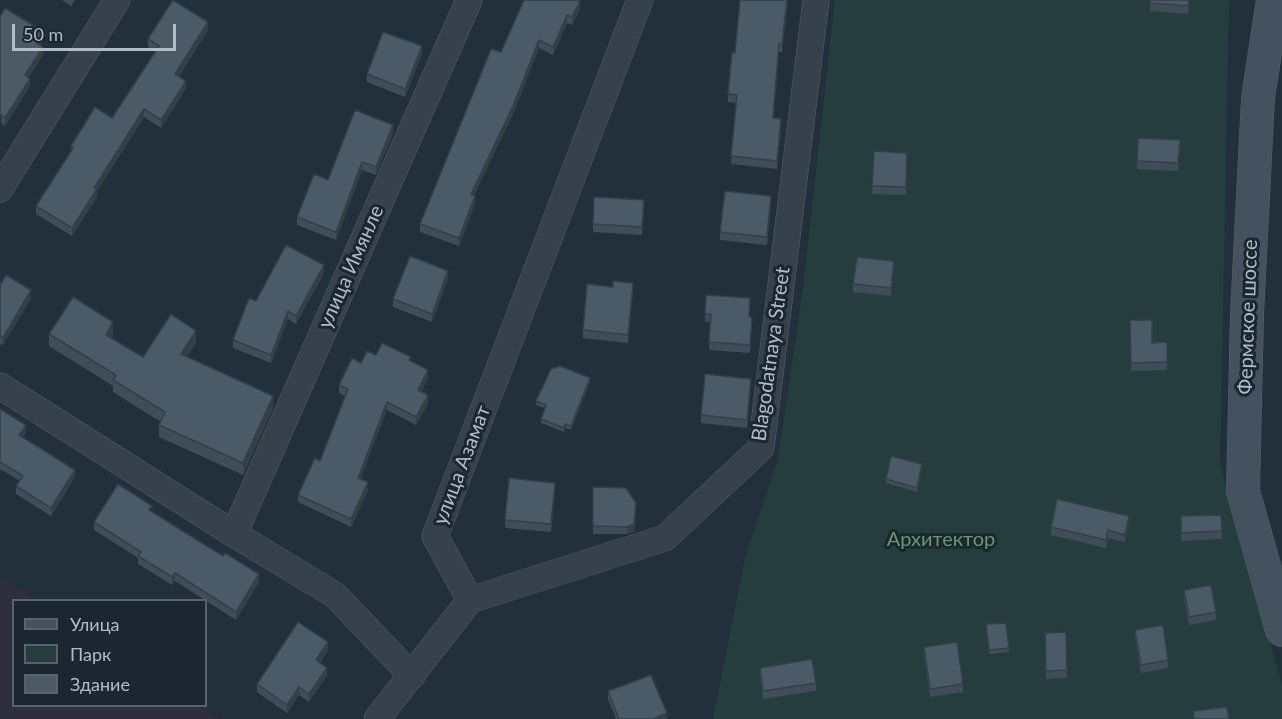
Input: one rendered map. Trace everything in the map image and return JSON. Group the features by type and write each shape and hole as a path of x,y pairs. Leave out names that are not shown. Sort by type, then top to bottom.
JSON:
{"street":[{"path":"0,189 117,0"},
{"name":"улица Имянле","path":"234,534 469,0"},
{"name":"улица Азамат","path":"470,600 435,536 640,0"},
{"name":"Blagodatnaya Street","path":"470,600 665,538 761,448 816,0"},
{"name":"Фермское шоссе","path":"1273,0 1258,98 1247,314 1244,491 1282,630"},
{"path":"0,386 335,595 412,676"},
{"path":"377,719 470,600"}],"shaded area":[{"path":"0,577 34,599 12,599 12,707 200,707 219,719 0,719"}],"green space":[{"name":"Архитектор","path":"835,0 1229,0 1220,464 1282,685 1282,719 713,719 745,558 778,460 803,288"}],"building":[{"path":"173,0 208,22 175,74 186,81 161,120 144,109 94,188 97,189 72,228 36,206 73,148 71,146 95,107 112,118 159,46 148,39"},
{"path":"524,0 580,1 572,17 567,15 553,47 539,40 513,106 471,194 475,196 459,238 420,224 491,49 501,52"},
{"path":"740,0 787,0 782,44 779,44 773,118 781,119 777,161 731,156 737,95 728,94"},
{"path":"1150,0 1189,0 1188,6 1150,3"},
{"path":"5,8 44,32 37,43 43,47 25,75 30,79 5,118 1,115 0,117 0,17"},
{"path":"383,32 422,46 405,89 367,74"},
{"path":"355,110 393,125 376,167 362,162 336,232 297,217 314,174 328,180"},
{"path":"1138,138 1180,140 1178,163 1137,161"},
{"path":"874,151 907,153 906,187 872,186"},
{"path":"725,191 771,196 767,237 720,232"},
{"path":"594,197 644,200 642,227 593,224"},
{"path":"286,245 324,265 296,316 288,311 271,355 233,340 249,298 256,301"},
{"path":"410,256 448,271 432,314 393,299"},
{"path":"857,257 894,261 891,288 853,284"},
{"path":"6,275 31,290 3,338 0,336 0,285"},
{"path":"613,281 633,283 628,335 583,330 587,284 613,287"},
{"path":"706,295 750,298 749,317 752,317 750,345 709,342 711,314 705,314"},
{"path":"73,297 113,322 106,335 143,357 171,314 196,331 181,354 273,396 243,463 159,425 165,412 113,380 116,375 49,334"},
{"path":"1130,320 1152,320 1152,343 1167,342 1167,362 1131,363"},
{"path":"382,343 411,357 409,360 428,370 418,390 428,395 416,417 387,402 358,478 368,482 351,519 298,495 315,458 320,461 348,389 339,385 352,358 361,363 367,351 376,355"},
{"path":"560,366 590,378 571,426 565,424 564,428 541,419 546,405 536,401 551,369"},
{"path":"705,374 751,379 747,420 701,415"},
{"path":"0,409 26,425 19,435 75,470 51,508 16,486 23,476 0,462"},
{"path":"891,456 922,464 917,488 886,479"},
{"path":"509,478 555,483 551,524 505,520"},
{"path":"118,484 152,506 149,510 223,556 225,553 259,574 236,612 175,573 172,577 138,556 141,552 94,522"},
{"path":"593,487 626,488 636,503 634,524 627,527 593,526"},
{"path":"1057,499 1129,516 1125,535 1108,530 1106,540 1051,527"},
{"path":"1221,515 1222,531 1181,533 1181,516"},
{"path":"1211,585 1216,612 1189,617 1184,590"},
{"path":"298,622 328,642 316,660 327,668 309,694 299,687 287,705 257,684"},
{"path":"1006,623 1009,648 989,650 986,624"},
{"path":"1163,625 1168,660 1141,665 1135,630"},
{"path":"1066,632 1067,670 1046,671 1045,633"},
{"path":"957,642 963,684 930,689 924,647"},
{"path":"812,659 816,683 763,691 760,668"},
{"path":"651,675 667,713 653,719 619,719 608,691"},
{"path":"1227,707 1229,719 1194,719 1193,711"}]}
